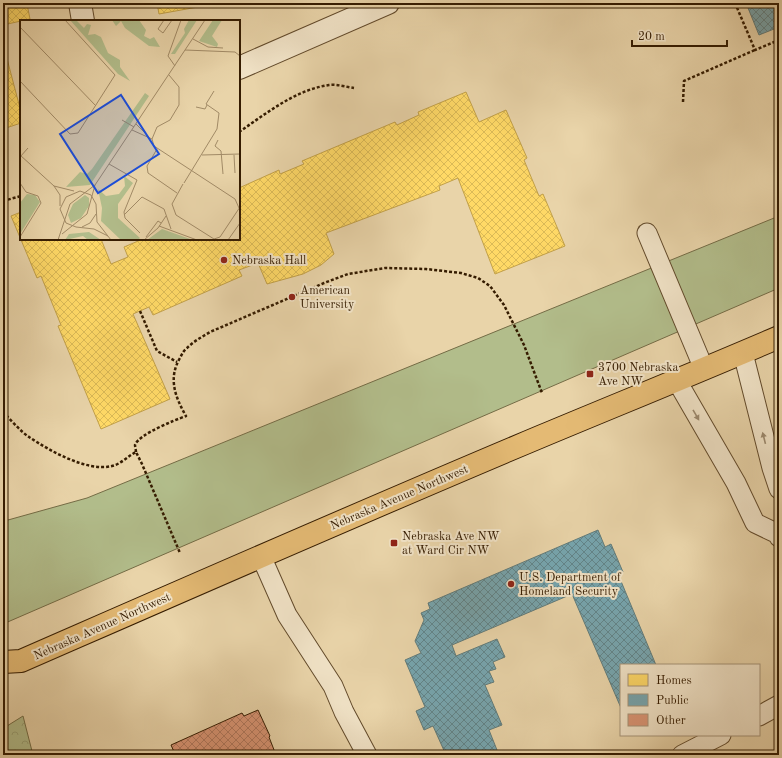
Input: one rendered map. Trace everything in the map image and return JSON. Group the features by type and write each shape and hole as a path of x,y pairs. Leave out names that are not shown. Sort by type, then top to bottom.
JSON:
{"main road":[{"name":"Nebraska Avenue Northwest","path":"3,678 12,661 779,337"}],"street":[{"path":"80,3 83,20"},
{"path":"240,68 388,3"}],"lane":[{"path":"648,233 704,369"},
{"path":"743,353 772,468 779,489"},
{"path":"677,381 736,483 755,523 779,534"},
{"path":"261,556 287,615 333,686 344,712 367,755"},
{"path":"760,715 779,705"},
{"path":"682,755 719,736"}],"path":[{"path":"735,3 755,50"},
{"path":"683,102 684,81 779,40"},
{"path":"240,131 285,101 305,92 331,85 354,88"},
{"path":"3,201 20,196"},
{"path":"180,553 136,452 135,445 139,440 154,430 186,416 174,390 173,376 177,362 185,349 195,340 210,332 348,274 385,268 426,269 461,273 478,278 490,286 504,305 524,346 542,393"},
{"path":"140,311 157,351 177,362"},
{"path":"3,412 28,437 67,459 85,465 111,466 119,463 136,452"}],"green space":[{"path":"779,216 779,288 3,624 3,514 8,520 87,498"},
{"path":"23,716 33,755 3,755 3,731 7,726"}],"building: Homes":[{"path":"157,3 220,3 159,14"},
{"path":"27,4 30,19 3,25 3,8"},
{"path":"5,51 20,108 20,123 3,129 3,52"},
{"name":"Nebraska Hall","path":"466,92 479,122 506,110 527,158 524,160 539,196 543,194 565,246 495,274 458,178 439,186 440,190 326,233 334,254 321,265 303,274 267,284 258,263 239,270 242,276 153,315 149,307 133,314 170,399 101,429 58,326 61,325 41,276 37,278 21,240 101,240 111,264 128,257 124,247 141,240 240,240 240,188 279,170 280,174 304,164 302,161 395,122 397,125 419,115 418,112"},
{"name":"Nebraska Hall","path":"20,212 20,237 11,216"}],"building: Public":[{"path":"746,3 779,3 779,27 759,35"},
{"path":"598,530 605,547 611,544 623,572 618,574 656,664 620,664 620,706 572,594 452,645 456,656 497,639 505,657 493,662 496,669 489,671 494,682 485,685 502,725 489,730 499,755 446,755 433,726 424,730 416,711 425,707 405,660 421,653 415,641 424,620 421,613 430,609 428,603"}],"building: Other":[{"path":"258,710 270,736 269,737 276,755 173,755 175,754 171,745 242,713 244,716"}],"place":[{"name":"Nebraska Hall","path":"224,260"},
{"name":"American University","path":"292,297"},
{"name":"3700 Nebraska Ave NW","path":"590,374"},
{"name":"Nebraska Ave NW at Ward Cir NW","path":"394,543"},
{"name":"U.S. Department of Homeland Security","path":"511,584"}]}
